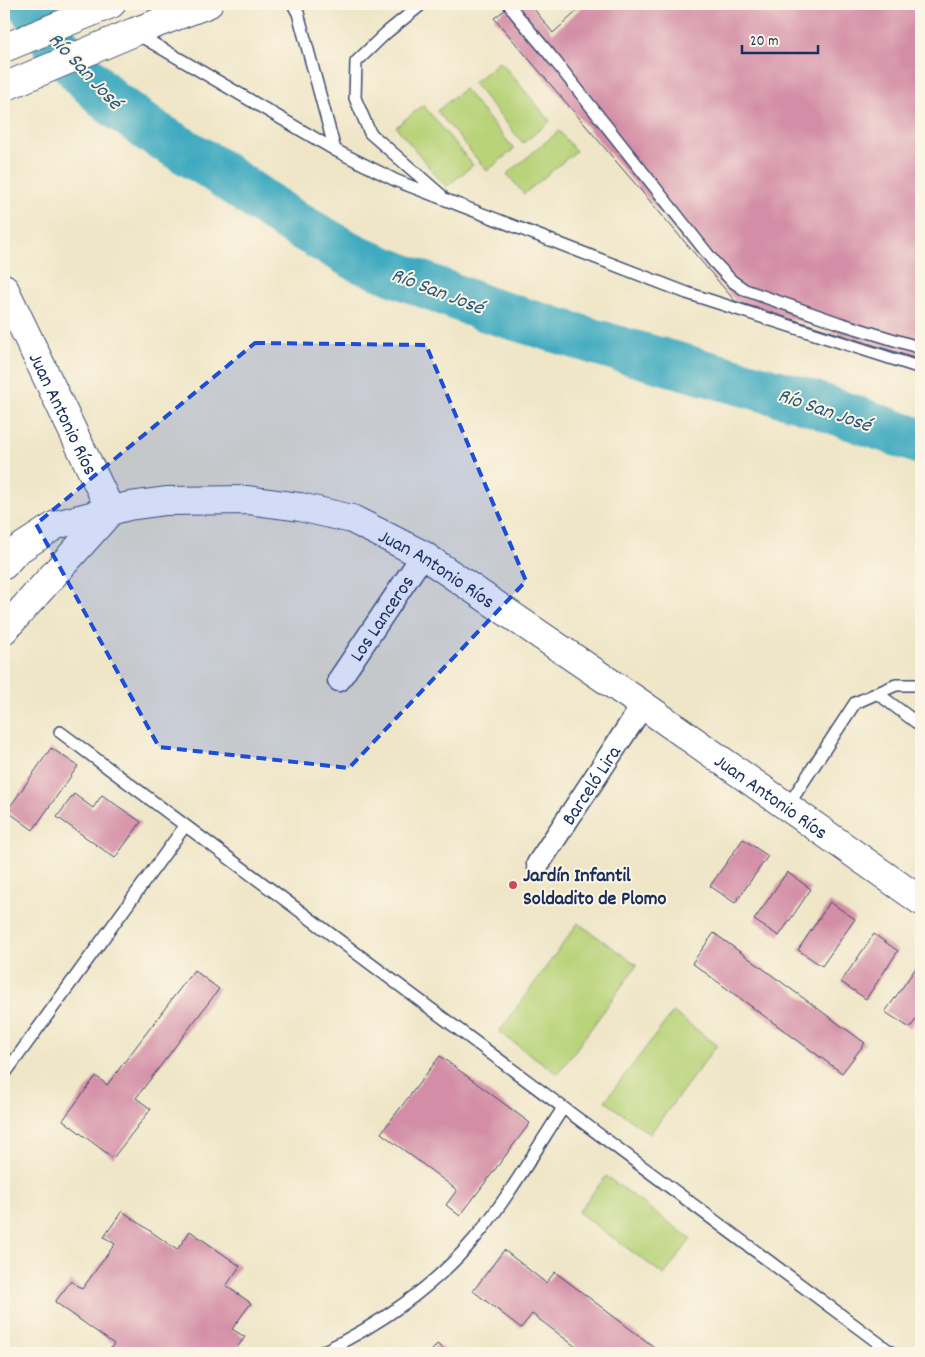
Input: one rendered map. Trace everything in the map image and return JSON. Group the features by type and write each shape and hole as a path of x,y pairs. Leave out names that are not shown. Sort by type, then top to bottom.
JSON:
{"main road":[{"path":"4,48 111,4"},
{"path":"4,87 134,32 208,4"},
{"name":"Juan Antonio Ríos","path":"4,288 111,511 129,506 166,501 248,500 300,507 352,519 423,555 643,705 921,901"},
{"path":"4,565 16,551 56,525 111,511"},
{"path":"4,630 111,511"}],"street":[{"name":"Los Lanceros","path":"339,680 423,555"},
{"name":"Barceló Lira","path":"538,864 643,705"}],"lane":[{"path":"293,4 298,13 334,150"},
{"path":"422,4 386,32 356,62 355,98 370,133 450,202"},
{"path":"509,4 714,262 732,281 745,290 770,300 921,348"},
{"path":"134,32 334,150 398,181 687,293 921,368"},
{"path":"787,807 855,703 896,685 921,685"},
{"path":"877,693 921,726"},
{"path":"60,732 892,1353"},
{"path":"4,1075 185,826"},
{"path":"320,1353 363,1330 413,1297 454,1262 495,1211 563,1108"}],"highlighted area":[{"path":"255,343 426,345 526,581 349,768 159,747 36,524"}],"green space":[{"path":"500,61 550,121 523,143 473,83"},
{"path":"464,89 514,149 487,171 437,111"},
{"path":"423,105 473,165 446,187 396,127"},
{"path":"559,131 576,151 524,194 507,174"},
{"path":"578,923 637,965 558,1074 499,1032"},
{"path":"673,1012 717,1045 650,1134 605,1101"},
{"path":"606,1176 691,1239 664,1275 578,1212"}],"building":[{"path":"513,4 530,4 553,33 585,4 921,4 921,360 735,301 494,18"},
{"path":"51,748 78,766 33,830 7,811"},
{"path":"74,794 93,808 102,795 141,822 115,858 57,817"},
{"path":"743,839 768,856 735,903 710,886"},
{"path":"787,872 811,889 779,936 754,920"},
{"path":"830,902 855,919 822,966 798,950"},
{"path":"714,933 865,1043 842,1073 692,963"},
{"path":"874,934 898,951 866,999 841,982"},
{"path":"918,965 921,967 921,1012 910,1028 885,1012"},
{"path":"194,970 219,989 136,1098 151,1109 113,1158 63,1120 96,1076 107,1085"},
{"path":"440,1056 530,1123 460,1216 446,1205 457,1190 381,1133"},
{"path":"122,1211 177,1250 190,1231 240,1266 226,1286 251,1303 232,1329 245,1337 233,1353 107,1353 114,1344 55,1302 71,1281 82,1289 115,1244 104,1237"},
{"path":"504,1250 546,1283 555,1272 662,1353 584,1353 532,1314 521,1328 473,1291"},
{"path":"437,1344 449,1353 430,1353"}],"waterway":[{"name":"Río San José","path":"30,4 56,44 83,75 111,102 151,131 210,166 287,219 358,259 486,309 626,351 800,399 921,442"}],"place":[{"name":"Jardín Infantil Soldadito de Plomo","path":"513,885"}]}
